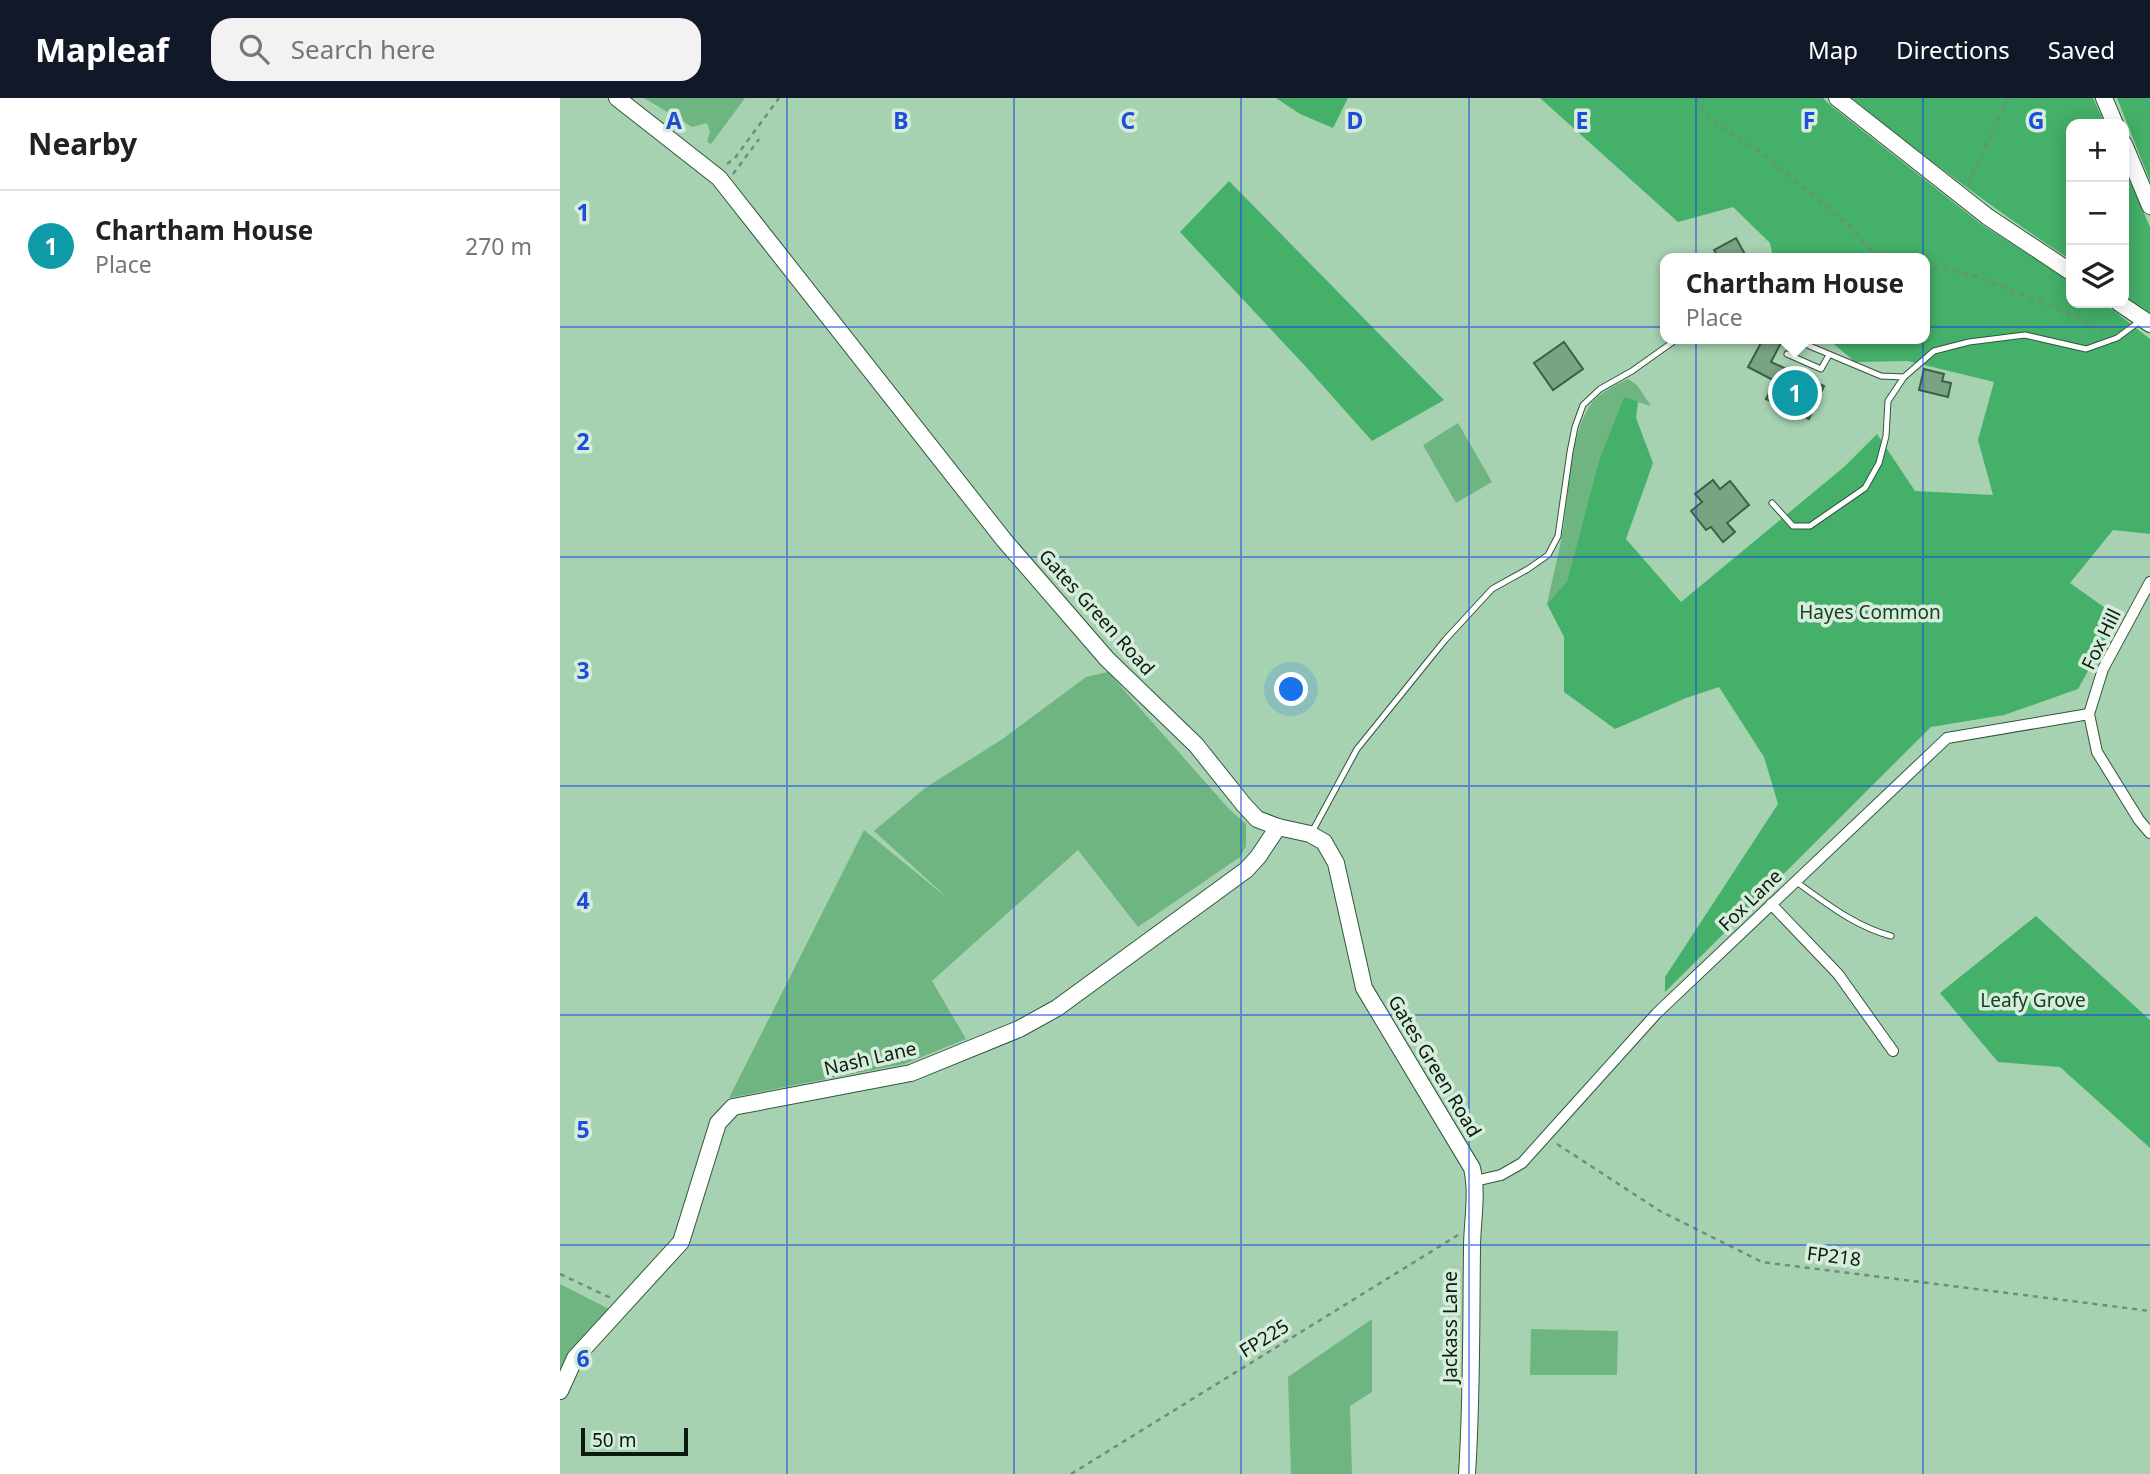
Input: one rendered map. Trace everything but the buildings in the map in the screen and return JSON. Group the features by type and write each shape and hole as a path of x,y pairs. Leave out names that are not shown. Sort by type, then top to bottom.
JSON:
{"street":[{"name":"Gates Green Road","path":"617,98 720,181 1004,540 1107,659 1196,745 1257,819 1310,834 1324,842 1336,863 1364,988 1472,1168 1475,1181"},
{"path":"1837,98 1987,217 2066,269"},
{"path":"2104,98 2113,119"},
{"path":"2129,156 2150,206"},
{"path":"2127,308 2147,321"},
{"name":"Fox Hill","path":"2090,714 2103,669 2150,582"},
{"path":"2090,714 2097,752 2150,833"},
{"name":"Fox Lane","path":"1475,1181 1501,1175 1522,1163 1657,1013 1947,738 2090,714"},
{"name":"Nash Lane","path":"560,1391 575,1358 681,1242 718,1123 733,1107 911,1073 1018,1029 1057,1008 1246,870 1258,858 1278,827"},
{"path":"1771,904 1838,974 1893,1051"},
{"name":"Jackass Lane","path":"1466,1474 1471,1410 1472,1226 1475,1181"}],"lane":[{"path":"1772,503 1793,526 1810,526 1865,488 1874,476 1882,454 1888,401 1905,377 1934,351 1969,342 2025,335 2086,349 2117,338 2147,321"},
{"path":"1310,834 1357,749 1452,632 1492,589 1528,569 1552,551 1558,536 1575,427 1583,405 1600,389 1670,344"},
{"path":"1804,344 1881,376 1905,377"},
{"path":"1787,354 1821,369 1829,355"},
{"path":"1795,881 1847,918 1868,930 1891,936"}],"path":[{"path":"720,181 724,166 735,158 779,98"},
{"path":"1696,98 1707,117 1758,150 1850,226 1869,248 1894,253"},
{"path":"1959,195 1970,182 2007,98"},
{"path":"720,181 759,139"},
{"path":"1930,265 1978,277 2072,315 2117,338"},
{"name":"FP218","path":"1546,1136 1660,1212 1762,1262 2150,1311"},
{"name":"FP225","path":"1071,1474 1472,1226"},
{"path":"560,1274 623,1304"}],"green space":[{"path":"644,98 745,98 711,144 707,142 710,131 707,123 692,127"},
{"path":"1276,98 1348,98 1333,128 1300,114"},
{"name":"Hayes Common","path":"1540,98 1823,98 1981,224 2066,279 2066,308 2110,308 2150,339 2150,534 2113,530 2070,583 2118,617 2078,689 2004,715 1931,727 1665,992 1665,977 1778,804 1764,757 1719,687 1686,698 1615,729 1564,692 1564,637 1547,604 1567,581 1599,460 1624,397 1638,402 1636,418 1653,463 1626,539 1681,602 1844,467 1877,434 1915,491 1993,495 1978,440 1994,382 1908,361 1855,362 1834,344 1930,344 1930,253 1772,253 1770,243 1733,207 1678,222"},
{"path":"1852,98 2093,98 2103,119 2066,119 2066,257 1905,141"},
{"path":"2117,98 2150,98 2150,181 2129,128 2129,119 2125,119"},
{"path":"2129,179 2150,227 2150,315 2129,300"},
{"path":"1229,181 1444,400 1372,441 1180,232"},
{"path":"1628,379 1637,385 1651,406 1624,398 1599,460 1567,581 1547,604 1561,539 1574,450 1583,419 1597,398"},
{"path":"1458,423 1492,482 1456,503 1423,445"},
{"path":"1108,672 1229,809 1246,824 1246,846 1240,857 1138,927 1078,850 932,981 966,1039 904,1064 729,1098 864,830 951,901 874,831 925,788 1001,740 1086,677"},
{"name":"Leafy Grove","path":"2036,916 2150,1020 2150,1148 2060,1067 1998,1062 1940,993"},
{"path":"560,1284 609,1309 570,1353 560,1369"},
{"path":"1372,1319 1372,1392 1350,1406 1352,1474 1291,1474 1288,1377"},
{"path":"1531,1329 1618,1331 1617,1375 1530,1375"}],"place":[{"name":"Chartham House","path":"1795,393"}]}
